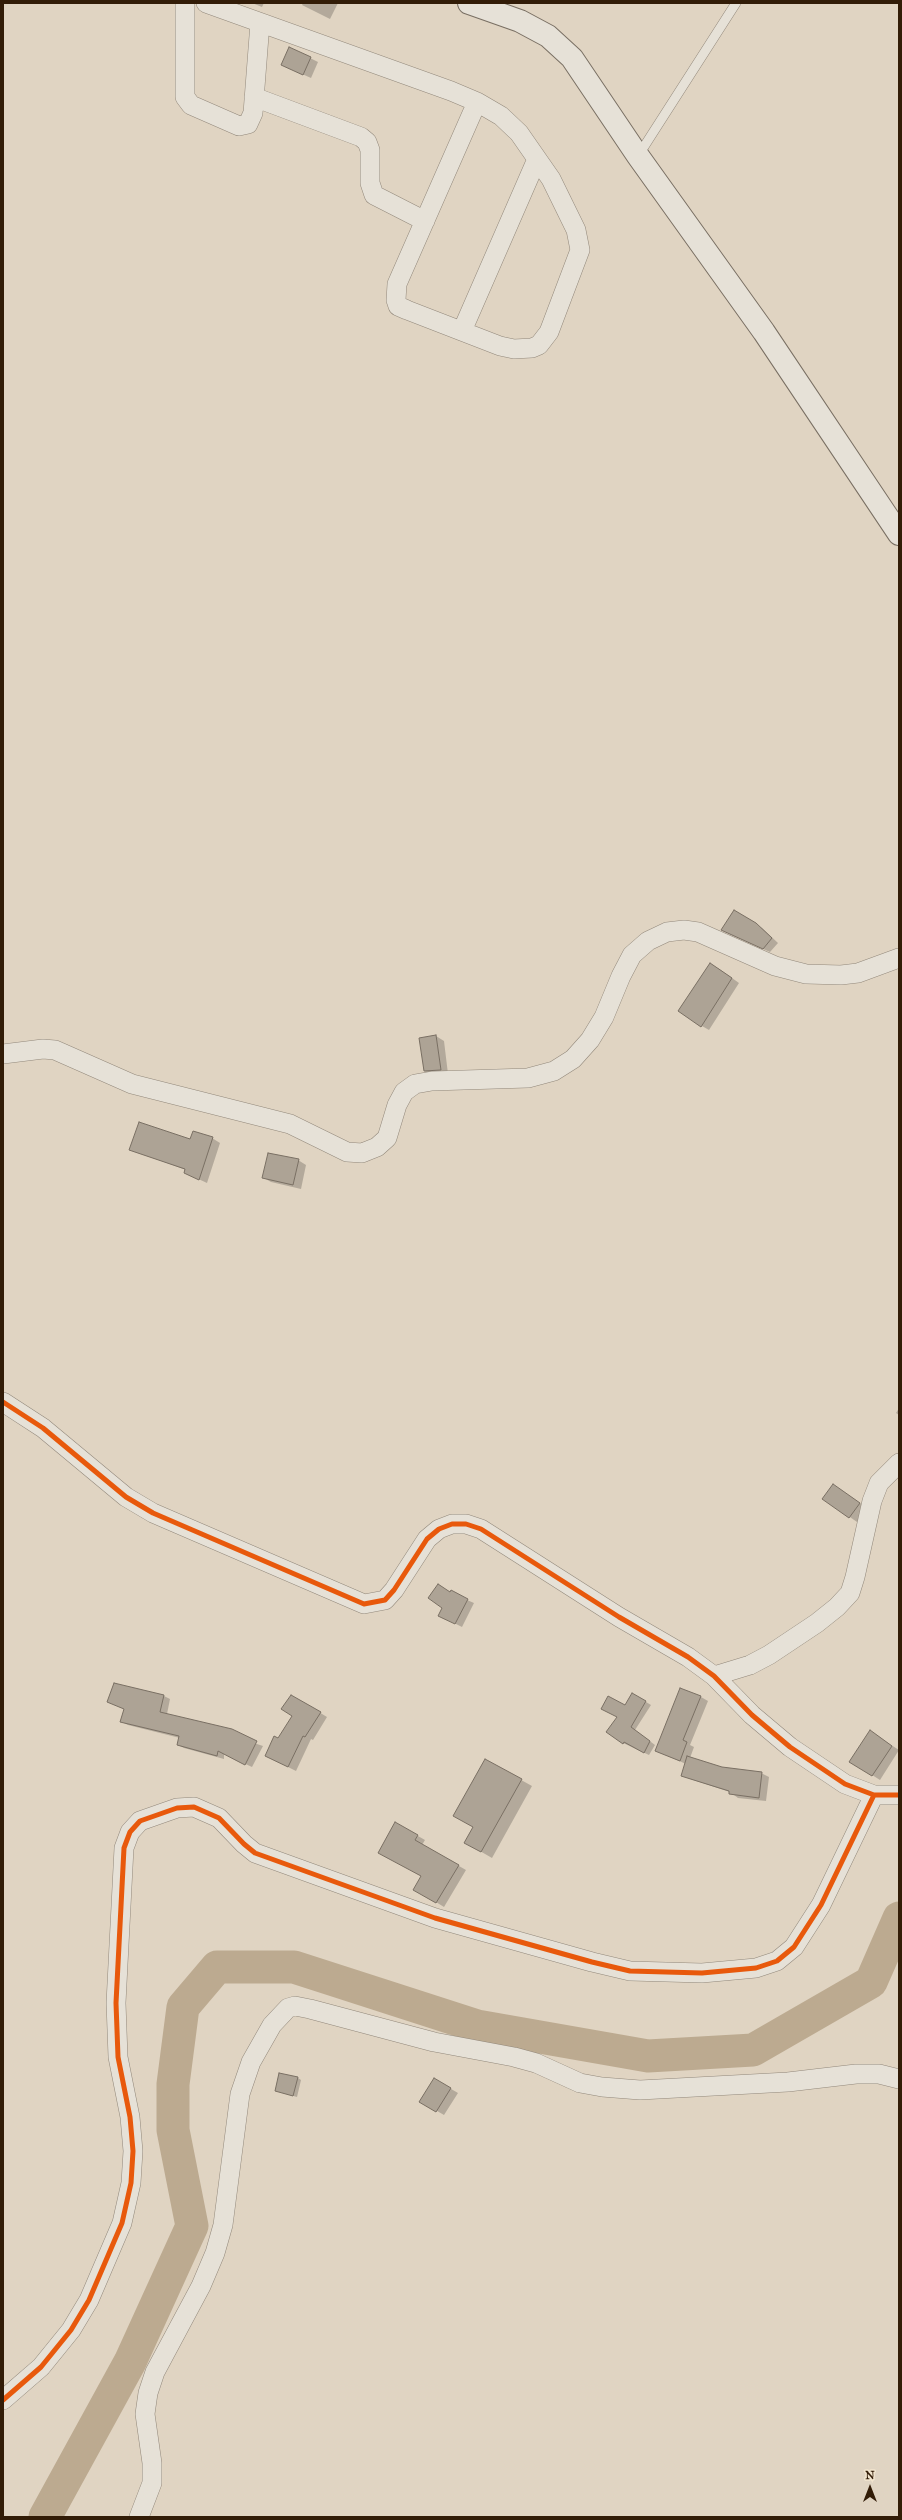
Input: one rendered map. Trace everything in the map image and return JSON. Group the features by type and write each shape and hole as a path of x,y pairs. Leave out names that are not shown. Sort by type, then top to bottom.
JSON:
{"street":[{"path":"185,3 183,70 187,101 191,105 239,126 251,121 260,22"},
{"path":"206,3 477,102 501,116 519,133 551,179 576,230 580,250 549,332 539,345 524,350 500,346 402,308 398,306 396,300 397,284 477,102"},
{"path":"469,3 520,21 548,36 572,58 638,156 764,332 899,534"},
{"path":"254,97 361,136 367,142 370,150 370,183 374,195 425,221"},
{"path":"462,331 537,159"},
{"path":"3,1054 43,1049 54,1050 132,1084 290,1124 346,1152 362,1152 377,1147 387,1138 396,1105 404,1092 415,1084 432,1081 528,1078 554,1071 573,1059 590,1040 604,1017 621,976 632,955 648,941 667,932 684,930 698,932 775,966 806,974 841,975 858,973 899,958"},
{"path":"3,1402 43,1428 126,1497 153,1513 348,1599 364,1604 385,1600 394,1590 427,1539 439,1529 452,1524 466,1524 481,1529 619,1617 688,1657 714,1676 752,1715 790,1747 845,1784 874,1795 899,1795"},
{"path":"714,1676 750,1666 769,1655 817,1623 837,1607 850,1593 872,1501 879,1483 899,1463"},
{"path":"3,2400 41,2366 71,2330 89,2300 122,2223 131,2183 133,2151 130,2117 118,2057 116,2002 124,1848 130,1832 140,1821 177,1808 200,1809 219,1818 244,1844 255,1853 435,1918 592,1962 630,1970 702,1973 756,1968 777,1961 794,1947 821,1905 874,1795"},
{"path":"139,2517 152,2483 152,2463 145,2414 148,2393 155,2372 201,2286 215,2252 223,2225 240,2094 250,2062 272,2025 288,2008 295,2006 310,2009 434,2042 514,2057 536,2063 580,2083 602,2087 640,2090 780,2082 856,2074 879,2074 899,2079"}],"lane":[{"path":"638,156 736,3"}],"building":[{"path":"289,47 311,57 303,75 281,65"},
{"path":"734,910 756,923 772,938 763,949 721,930"},
{"path":"710,963 732,978 701,1027 678,1011"},
{"path":"436,1035 441,1070 424,1071 419,1038"},
{"path":"139,1122 190,1139 193,1131 213,1137 199,1180 184,1173 185,1169 129,1150"},
{"path":"268,1153 299,1159 293,1185 262,1178"},
{"path":"833,1484 860,1503 849,1518 822,1499"},
{"path":"438,1584 450,1592 451,1590 468,1599 455,1624 438,1616 442,1608 428,1598"},
{"path":"114,1683 164,1695 160,1712 232,1729 257,1741 245,1765 218,1751 217,1756 177,1745 179,1736 120,1722 124,1709 107,1702"},
{"path":"680,1688 701,1696 683,1740 687,1742 680,1761 655,1751"},
{"path":"632,1693 646,1701 631,1727 650,1741 644,1753 624,1742 623,1744 606,1732 617,1717 601,1709 608,1696 625,1705"},
{"path":"291,1695 321,1712 305,1737 303,1736 288,1767 265,1756 274,1736 278,1738 292,1716 281,1709"},
{"path":"870,1730 892,1746 872,1776 849,1762"},
{"path":"687,1756 722,1767 762,1772 759,1798 729,1794 729,1791 681,1776"},
{"path":"485,1759 522,1779 481,1852 464,1843 473,1827 453,1816"},
{"path":"395,1822 418,1835 415,1840 459,1865 436,1903 413,1890 421,1876 378,1853"},
{"path":"279,2073 298,2077 293,2096 275,2091"},
{"path":"434,2078 451,2088 436,2112 419,2102"}],"waterway":[{"path":"45,2517 130,2362 192,2226 173,2130 173,2084 183,2007 217,1967 294,1967 477,2026 648,2056 753,2050 871,1982 899,1918"}],"cycle path":[{"path":"3,1402 43,1428 126,1497 153,1513 364,1604 385,1600 394,1590 427,1539 439,1529 452,1524 466,1524 481,1529 619,1617 688,1657 714,1676 752,1715 790,1747 845,1784 874,1795 899,1795"},
{"path":"3,2400 41,2367 71,2330 89,2300 122,2223 131,2183 133,2151 130,2117 118,2057 116,2003 124,1848 130,1832 140,1821 177,1808 194,1807 219,1818 244,1844 255,1853 435,1918 592,1962 630,1971 702,1973 756,1968 777,1961 794,1947 821,1905 874,1795"}]}
